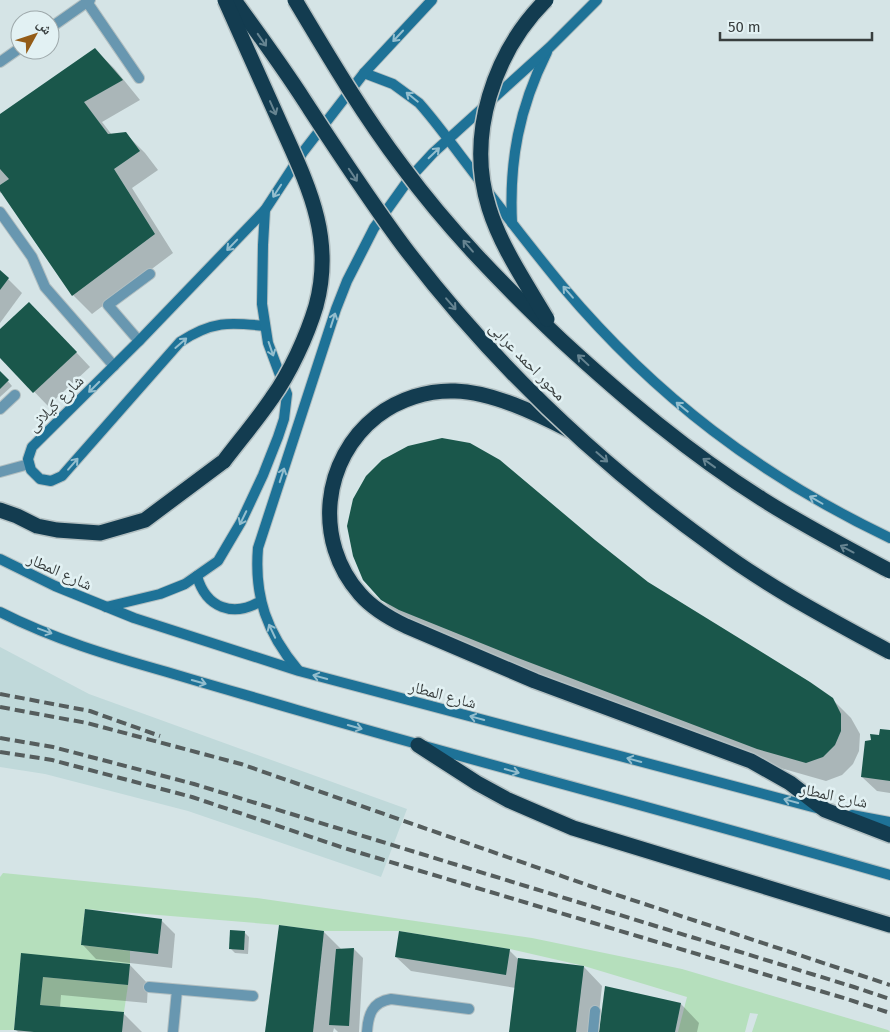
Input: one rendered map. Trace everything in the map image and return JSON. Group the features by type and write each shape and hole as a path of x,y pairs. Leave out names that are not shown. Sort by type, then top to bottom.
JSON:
{"highway":[{"path":"0,510 37,526 57,530 100,533 145,520 224,461 273,397 292,363 309,326 320,285 322,264 321,242 313,201 225,0"},
{"name":"محور احمد عرابى","path":"234,0 304,100 372,204 409,253 489,347 575,434 655,502 718,550 779,589 890,652"},
{"path":"296,0 338,74 402,167 438,212 514,295 634,406 676,439 720,471 802,524 890,571"},
{"path":"546,0 524,24 500,66 486,111 482,135 482,159 488,206 496,227 555,334"},
{"path":"575,434 549,420 514,406 474,394 456,391 418,396 400,402 384,411 369,423 345,452 332,488 329,506 333,544 349,579 360,594 374,607 398,622 535,680 751,761 790,783 825,810 890,835"},
{"path":"418,745 485,788 540,815 573,828 890,925"}],"street":[{"name":"شارع كيلانى","path":"29,464 28,459 32,447 139,341 266,210 303,152 364,73 432,0"},
{"path":"299,671 274,637 266,618 261,601 257,566 258,548 347,280 374,228 390,203 421,166 597,0"},
{"path":"512,223 512,170 515,144 528,94 550,46"},
{"path":"364,73 386,81 407,92 430,114 512,223 596,324 668,396 736,449 793,487 846,517 890,538"},
{"path":"106,608 173,590 197,576 218,560 241,522 266,468 284,419 287,394 268,343 262,304 263,245 266,210"},
{"path":"29,464 31,470 40,479 51,481 62,476 180,342 193,334 207,327 236,322 265,326"},
{"name":"شارع المطار","path":"0,559 106,608 299,671 825,810 890,822"},
{"path":"197,576 200,586 206,595 222,608 242,610 252,607 261,601"},
{"path":"0,612 21,623 96,651 418,745 890,875"}],"lane":[{"path":"60,21 88,1 139,78"},
{"path":"0,212 32,257 45,286 114,366"},
{"path":"139,341 108,304 150,274"},
{"path":"0,409 15,395"},
{"path":"0,472 29,464"},
{"path":"149,987 253,996"},
{"path":"173,1032 177,990"},
{"path":"367,1032 369,1015 373,1008 384,1000 391,998 469,1009"},
{"path":"593,1032 596,1012"}],"shaded area":[{"path":"0,647 89,694 407,809 381,877 188,811 45,774 0,767"}],"green space":[{"path":"3,873 257,898 532,938 682,969 890,1032 752,1032 758,1014 750,1013 745,1032 678,1032 687,997 584,966 510,949 399,931 324,931 279,925 85,909 81,945 130,951 130,964 21,954 14,1030 0,1030 0,877"},
{"path":"43,977 128,985 124,1012 40,1005"}],"building":[{"path":"95,48 123,80 84,102 108,134 126,132 140,151 114,169 155,234 72,296 0,191 0,185 9,179 0,169 0,114"},
{"path":"0,270 9,278 0,290"},
{"path":"29,302 77,352 33,393 0,358 0,329"},
{"path":"0,371 9,380 0,389"},
{"path":"442,438 470,443 500,460 648,582 833,698 841,714 841,731 835,745 823,757 806,763 757,749 518,658 399,610 381,600 363,580 353,556 347,526 353,499 366,476 382,460 408,446"},
{"path":"880,729 890,730 890,781 861,777 865,741 871,740 870,734 879,735"},
{"path":"85,909 162,919 158,954 81,945"},
{"path":"279,925 324,931 313,1032 265,1032"},
{"path":"230,930 245,931 244,950 229,949"},
{"path":"399,931 510,949 506,975 395,957"},
{"path":"354,948 349,1026 329,1025 336,949"},
{"path":"21,953 130,964 128,985 43,977 40,1005 124,1012 122,1032 34,1032 14,1030"},
{"path":"518,958 584,966 576,1032 509,1032"},
{"path":"605,986 681,1003 675,1032 599,1032"}],"railway":[{"path":"0,694 90,711 160,736"},
{"path":"0,707 87,723 241,764 593,887 890,985"},
{"path":"0,738 53,747 194,784 890,999"},
{"path":"0,752 52,760 192,797 344,848 890,1013"}]}
